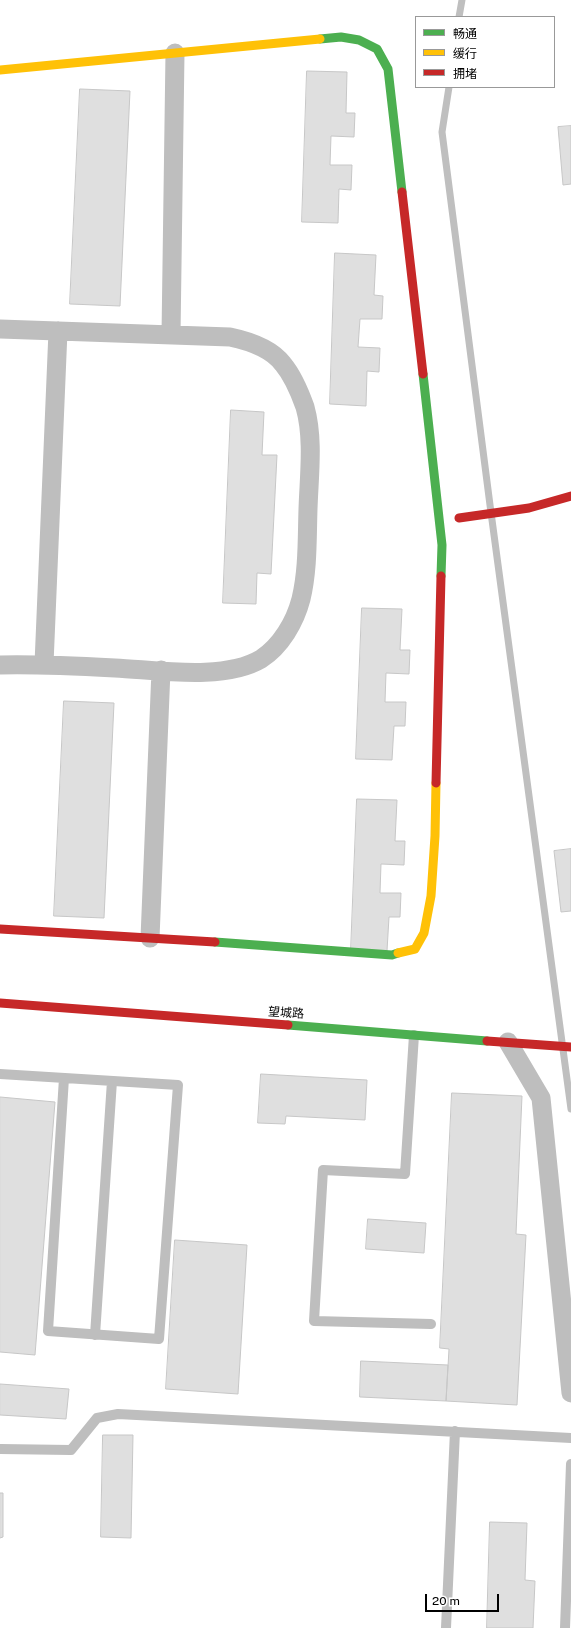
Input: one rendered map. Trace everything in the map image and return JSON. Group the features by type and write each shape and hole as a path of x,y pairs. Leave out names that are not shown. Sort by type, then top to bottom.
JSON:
{"street":[{"path":"0,70 341,37 359,40 377,49 388,70 442,545 435,836 431,896 424,933 415,949 392,955 0,929"},
{"path":"171,335 175,53"},
{"path":"0,329 230,337 251,341 268,351 283,364 297,388 305,408 310,449 306,570 301,599 290,625 279,644 260,659 234,669 198,672 44,664 0,665"},
{"path":"44,664 58,331"},
{"path":"440,521 529,508 571,496"},
{"path":"150,938 161,670"},
{"name":"望城路","path":"0,1003 571,1047"},
{"path":"508,1042 541,1098 571,1393"}],"lane":[{"path":"414,1035 405,1174 323,1170 314,1321 431,1324"},
{"path":"0,1074 178,1085 159,1339 48,1331 64,1078"},
{"path":"95,1334 112,1081"},
{"path":"0,1449 71,1450 96,1418 118,1414 571,1438"},
{"path":"446,1628 455,1431"},
{"path":"565,1628 571,1464"}],"building":[{"path":"307,71 347,72 346,113 355,113 354,137 331,136 330,165 352,165 351,190 339,189 338,223 302,222"},
{"path":"80,89 130,91 120,306 70,304"},
{"path":"571,126 571,184 563,185 558,127"},
{"path":"335,253 376,255 374,295 383,296 382,319 360,319 358,347 380,348 379,372 367,371 366,406 330,404"},
{"path":"231,410 264,412 262,455 277,455 271,574 257,573 256,604 223,603"},
{"path":"362,608 402,609 400,650 410,650 409,674 386,673 385,702 406,702 405,726 394,726 392,760 356,759"},
{"path":"64,701 114,703 104,918 54,916"},
{"path":"357,799 397,800 395,841 405,841 404,865 381,864 380,893 401,893 400,917 389,917 387,951 351,950"},
{"path":"571,849 571,911 561,912 554,851"},
{"path":"261,1074 367,1080 365,1120 286,1116 285,1124 258,1123"},
{"path":"452,1093 522,1096 516,1234 526,1235 517,1405 446,1401 449,1349 440,1348"},
{"path":"0,1097 55,1102 35,1355 0,1352"},
{"path":"368,1219 426,1223 424,1253 366,1249"},
{"path":"175,1240 247,1245 238,1394 166,1389"},
{"path":"361,1361 448,1365 446,1401 360,1397"},
{"path":"0,1384 69,1389 66,1419 0,1415"},
{"path":"103,1435 133,1435 131,1538 101,1537"},
{"path":"0,1493 3,1493 3,1537 0,1538"},
{"path":"490,1522 527,1523 525,1580 535,1581 533,1628 487,1628"}],"waterway":[{"path":"459,16 462,0"},
{"path":"449,88 442,132 490,505 571,1109"}],"traffic: fast":[{"path":"320,39 341,37 359,40 377,49 388,69 402,192"},
{"path":"423,374 442,545 441,576"},
{"path":"215,942 392,955 398,953"},
{"path":"288,1025 487,1041"}],"traffic: slow":[{"path":"0,70 320,39"},
{"path":"398,953 415,949 424,933 431,896 435,836 436,783"}],"traffic: jam":[{"path":"402,192 423,374"},
{"path":"459,518 529,508 571,496"},
{"path":"436,783 441,576"},
{"path":"0,929 215,942"},
{"path":"0,1003 288,1025"},
{"path":"487,1041 571,1047"}]}
